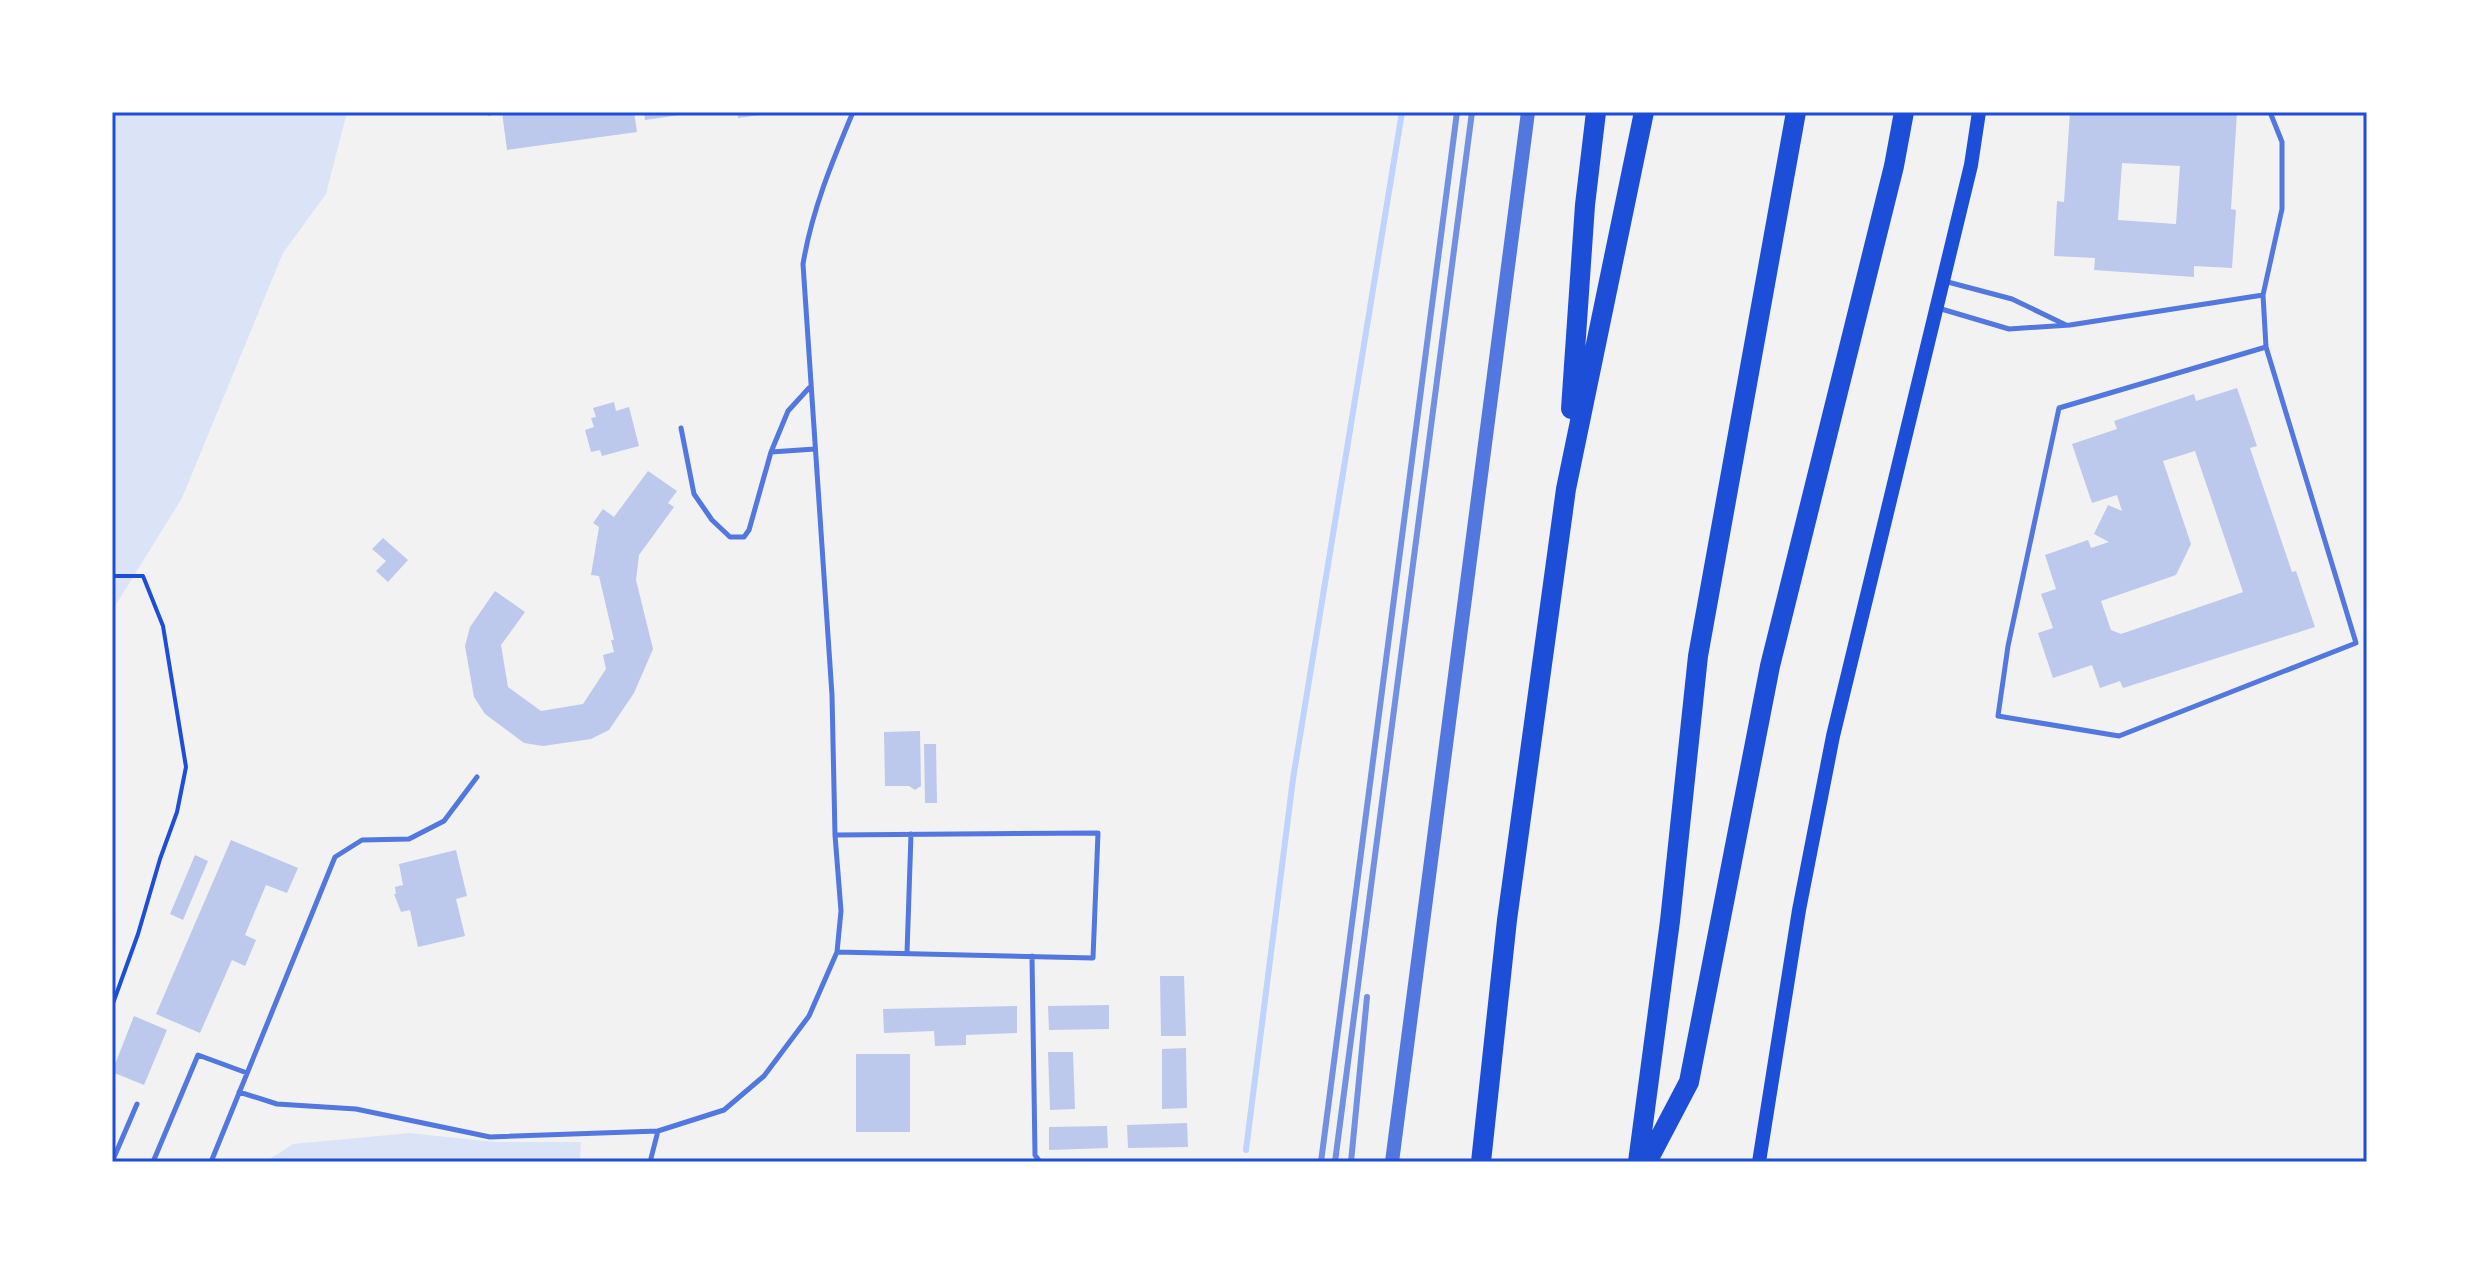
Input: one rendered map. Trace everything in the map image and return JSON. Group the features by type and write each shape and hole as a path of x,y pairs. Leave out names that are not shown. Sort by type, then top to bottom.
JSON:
{"highway":[{"path":"1566,489 1585,205 1596,112"},
{"path":"1481,1162 1507,920 1566,489 1644,112"},
{"path":"1638,1162 1670,921 1698,656 1796,112"},
{"path":"1647,1162 1689,1082 1770,666 1894,166 1904,112"}],"main road":[{"path":"1759,1162 1799,910 1833,736 1971,165 1979,112"}],"street":[{"path":"1392,1162 1528,112"}],"lane":[{"path":"239,1092 277,1104 356,1109 490,1137 658,1131 724,1110 764,1076 809,1016 837,952 841,911 835,835 832,695 803,264 810,223 853,112"},
{"path":"2266,347 2059,408 2008,646 1998,716 2119,736 2356,643 2266,347 2263,295 2282,209 2282,142 2270,112"},
{"path":"1943,281 2012,299 2066,325"},
{"path":"1936,308 2009,329 2066,325 2263,295"},
{"path":"681,428 694,494 712,520 730,537 744,537 749,530 771,452 788,411 810,388"},
{"path":"771,452 815,449"},
{"path":"211,1162 335,857 362,840 409,839 444,821 477,777"},
{"path":"835,835 1098,833 1093,958 837,952"},
{"path":"907,953 911,834"},
{"path":"1032,956 1035,1155 1040,1162"},
{"path":"153,1162 198,1055 247,1073"},
{"path":"112,1162 137,1104"},
{"path":"650,1162 658,1131"}],"path":[{"path":"112,576 143,576 163,626 186,767 177,812 112,1006"}],"shaded area":[{"path":"112,112 347,112 326,194 283,253 182,498 112,611"},
{"path":"410,1133 495,1142 581,1142 580,1162 265,1162 293,1144"}],"building":[{"path":"502,112 634,112 637,132 507,150"},
{"path":"644,112 687,112 687,114 645,120"},
{"path":"738,112 767,112 767,114 738,118"},
{"path":"2070,112 2173,112 2177,115 2177,112 2237,112 2231,209 2236,210 2232,268 2194,266 2194,277 2094,270 2095,258 2054,256 2057,201 2064,202","holes":["2122,163 2180,166 2176,224 2118,220"]},
{"path":"2237,388 2257,446 2250,448 2292,572 2296,571 2315,627 2123,688 2120,681 2100,688 2092,665 2053,678 2038,633 2053,628 2041,594 2056,589 2045,555 2088,540 2091,548 2109,542 2094,534 2108,505 2122,511 2117,495 2092,503 2072,444 2117,429 2114,421 2194,394 2196,401","holes":["2195,451 2243,592 2121,634 2111,630 2101,601 2176,575 2191,544 2163,461"]},
{"path":"614,402 616,411 629,407 639,446 602,456 600,450 591,452 585,430 594,427 591,418 596,417 593,408"},
{"path":"648,471 677,491 668,503 674,507 639,555 636,580 653,649 634,693 609,730 591,739 543,746 524,743 485,714 474,697 465,646 470,627 495,591 525,612 501,645 508,687 541,711 583,704 606,669 603,655 614,652 599,576 591,575 599,527 593,523 603,509 614,517"},
{"path":"383,538 408,560 388,582 376,571 386,561 372,549"},
{"path":"920,731 921,786 915,790 909,786 885,786 884,732"},
{"path":"924,744 936,744 937,803 925,803"},
{"path":"231,840 298,868 287,893 266,885 245,935 256,940 245,966 232,960 200,1033 156,1014"},
{"path":"456,850 467,896 456,899 465,936 418,947 410,910 401,912 394,894 395,887 403,885 399,864"},
{"path":"195,855 208,861 183,920 170,914"},
{"path":"1160,976 1184,976 1186,1036 1161,1036"},
{"path":"1109,1005 1109,1029 1049,1030 1048,1006"},
{"path":"1017,1006 1017,1033 966,1035 966,1045 935,1046 934,1031 884,1033 883,1009"},
{"path":"134,1016 167,1030 144,1085 112,1072"},
{"path":"1186,1048 1187,1108 1162,1109 1162,1049"},
{"path":"1048,1052 1073,1052 1075,1109 1050,1110"},
{"path":"856,1054 910,1054 910,1132 856,1132"},
{"path":"1187,1123 1188,1147 1128,1148 1127,1125"},
{"path":"1107,1126 1108,1148 1049,1150 1049,1127"}],"waterway":[{"path":"1246,1150 1293,779 1402,112"}],"railway":[{"path":"1321,1162 1457,112"},
{"path":"1335,1162 1472,112"},
{"path":"1351,1162 1367,997"}]}
